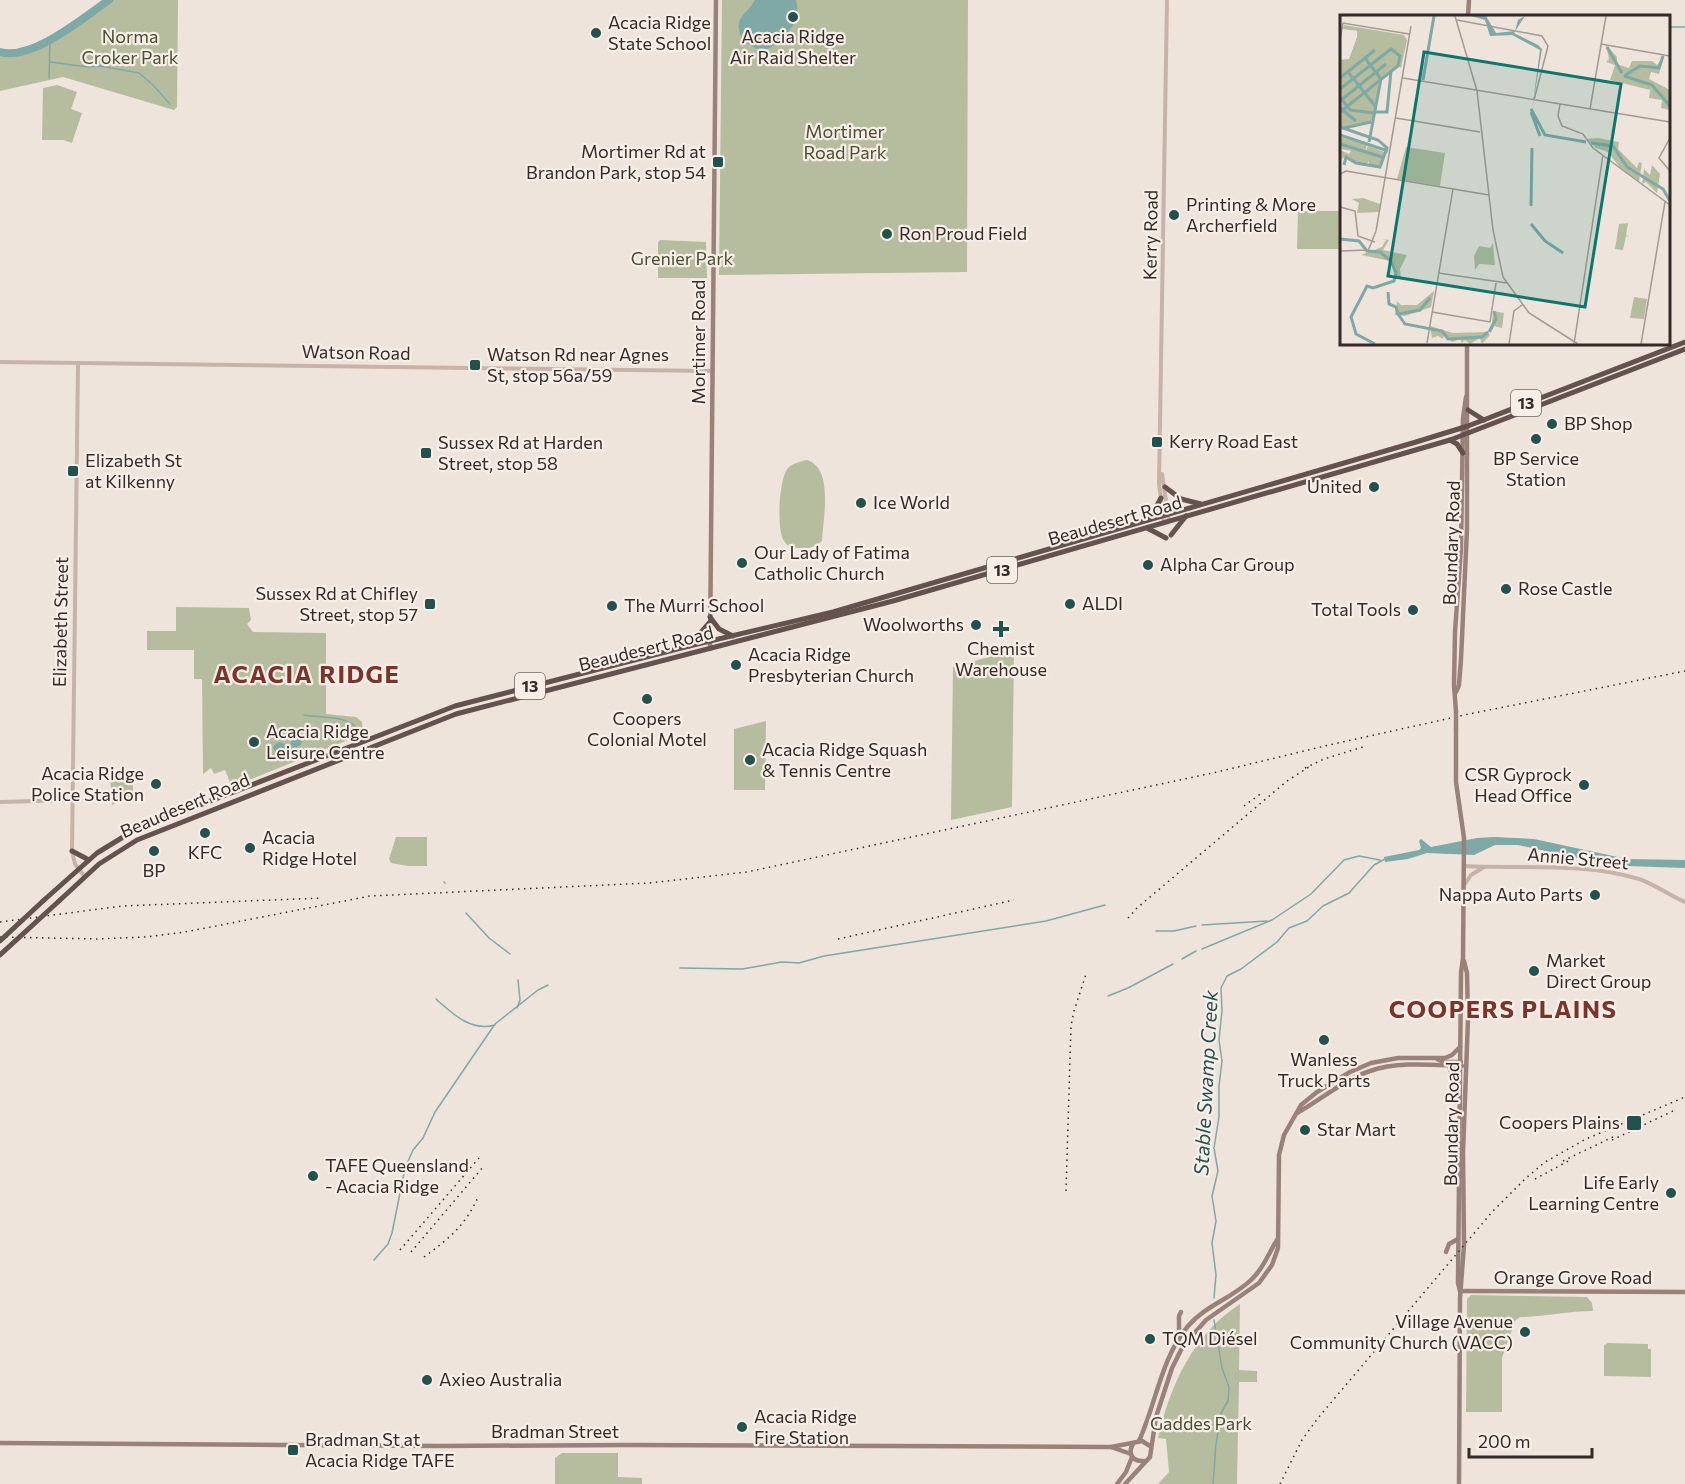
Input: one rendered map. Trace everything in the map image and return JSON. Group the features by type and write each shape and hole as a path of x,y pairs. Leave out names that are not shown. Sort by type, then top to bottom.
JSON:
{"highway":[{"name":"Beaudesert Road","path":"0,941 112,842 141,827 442,710 689,646 833,612 1466,427 1685,342"},
{"name":"Beaudesert Road","path":"0,955 109,856 137,840 432,722 511,699 884,604 1449,440 1685,349"},
{"path":"1468,410 1484,420"},
{"path":"1449,440 1457,444 1463,453"},
{"path":"1165,488 1181,499 1201,504"},
{"path":"1145,521 1155,510 1161,498"},
{"path":"1147,528 1168,537 1186,516"},
{"path":"689,646 710,619 719,629 733,636"},
{"path":"72,851 89,860"}],"main road":[{"name":"Mortimer Road","path":"710,649 716,0"},
{"name":"Boundary Road","path":"1456,692 1459,685 1461,659 1467,528 1467,345"},
{"name":"Boundary Road","path":"1466,427 1467,395"},
{"name":"Boundary Road","path":"1460,1291 1458,1283 1459,1064 1464,838 1456,782 1456,692 1454,685 1463,453 1466,434"},
{"name":"Boundary Road","path":"1459,1484 1460,1291 1464,1252 1463,1152 1468,1004 1467,973 1463,958"},
{"path":"1125,1484 1150,1456 1156,1417 1169,1375 1183,1346 1206,1320 1262,1280 1274,1260 1278,1248 1279,1155 1284,1135 1301,1105 1317,1092 1350,1072 1371,1063 1398,1058 1449,1057 1460,1047"},
{"path":"1435,1058 1444,1062 1467,1064"},
{"path":"1297,1113 1350,1080 1370,1071 1391,1066 1459,1064"},
{"path":"1449,1066 1459,1086"},
{"path":"1446,1252 1449,1244 1458,1239"},
{"path":"1139,1441 1168,1361 1187,1327 1202,1313 1245,1285 1256,1275 1277,1240"},
{"name":"Orange Grove Road","path":"1460,1291 1685,1292"},
{"path":"1179,1340 1181,1312"},
{"path":"1117,1484 1126,1472 1133,1444 1139,1441 1150,1446"},
{"name":"Bradman Street","path":"0,1443 1111,1447 1133,1444"},
{"name":"Bradman Street","path":"1111,1447 1131,1455"},
{"path":"1131,1455 1137,1461 1144,1461"}],"street":[{"name":"Kerry Road","path":"1166,515 1161,498 1161,470 1167,0"},
{"name":"Watson Road","path":"0,362 712,370"},
{"name":"Elizabeth Street","path":"78,363 72,851 73,861 85,877"},
{"name":"Kerry Road","path":"1161,470 1165,488 1167,522"},
{"path":"0,802 73,800"},
{"name":"Annie Street","path":"1464,866 1572,869 1611,873 1641,879 1685,902"},
{"path":"1464,885 1472,875 1484,867"}],"green space":[{"name":"Norma Croker Park","path":"109,0 178,0 177,107 174,110 63,77 0,91 0,52 13,53 42,44 72,27"},
{"name":"Mortimer Road Park","path":"722,0 968,0 967,272 719,275"},
{"path":"57,85 77,92 71,109 82,113 72,143 63,140 42,140 43,88"},
{"path":"1298,211 1340,211 1340,249 1297,249"},
{"name":"Grenier Park","path":"660,240 706,242 707,278 658,278 658,242"},
{"path":"807,460 821,473 824,483 825,508 822,541 809,548 795,548 787,545 782,535 779,515 781,491 789,467"},
{"path":"176,607 249,608 251,620 247,624 253,632 326,633 326,714 356,717 362,722 363,734 232,787 225,770 214,774 211,768 203,774 202,679 194,679 194,650 147,650 147,631 176,631"},
{"path":"1014,650 1012,807 951,820 953,667"},
{"name":"Acacia Ridge Squash & Tennis Centre","path":"766,721 765,790 734,790 734,729"},
{"path":"110,773 133,773 133,795 112,805"},
{"path":"396,837 427,837 427,866 391,863 389,859"},
{"path":"1471,1295 1587,1297 1592,1303 1593,1311 1520,1317 1515,1321 1502,1358 1502,1412 1466,1412 1467,1299"},
{"name":"Gaddes Park","path":"1240,1304 1239,1370 1257,1371 1257,1382 1239,1382 1237,1484 1158,1484 1169,1472 1166,1439 1158,1438 1169,1399 1177,1381 1186,1363 1209,1330"},
{"path":"1608,1343 1648,1344 1648,1349 1651,1349 1651,1377 1604,1376 1604,1345"},
{"path":"562,1453 618,1453 618,1477 642,1478 642,1484 555,1484 555,1458"}],"water":[{"path":"755,0 796,0 796,17 789,32 776,44 762,52 743,41 739,27 741,18"},
{"path":"295,737 300,737 302,742 300,746 294,748 295,755 292,759 286,759 283,754 276,753 273,748 275,744 280,742 288,746"},
{"path":"1494,837 1534,839 1627,859 1685,860 1685,868 1626,866 1518,845 1495,845 1474,855 1427,853 1408,859 1385,862 1384,857 1419,850 1421,839 1431,847"}],"waterway":[{"path":"0,52 13,53 42,44 72,27 109,0"},
{"path":"1670,27 1685,27"},
{"path":"49,78 50,39"},
{"path":"50,62 88,67 100,66 139,73 170,104"},
{"path":"304,715 345,720 352,724 362,736"},
{"path":"1202,949 1272,920 1311,894 1344,860 1359,856 1380,860"},
{"name":"Stable Swamp Creek","path":"1214,1298 1216,1275 1212,1243 1216,1221 1212,1196 1218,1171 1214,1148 1219,1117 1222,1061 1219,1040 1222,1011 1221,988 1227,976 1241,969 1277,942 1289,928 1307,921 1323,906 1349,893 1374,865 1385,859"},
{"path":"680,968 742,969 782,962 799,963 824,956 1046,921 1105,905"},
{"path":"466,913 489,938 510,954"},
{"path":"1202,925 1267,921"},
{"path":"1156,931 1174,931 1196,926"},
{"path":"1182,959 1196,951"},
{"path":"1108,996 1173,964"},
{"path":"517,1008 520,1000 518,980"},
{"path":"374,1260 388,1244 405,1168 435,1112 495,1024 538,990 548,985"},
{"path":"436,999 456,1016 470,1024 486,1027 495,1025"},
{"name":"Stable Swamp Creek","path":"1213,1484 1221,1413 1228,1401 1229,1387 1222,1368 1214,1320"}],"railway":[{"path":"0,937 98,939 145,937 185,932 370,896 649,883 747,872 1217,772 1469,714 1685,671"},
{"path":"1305,768 1324,759 1366,746"},
{"path":"1128,918 1287,781 1312,765"},
{"path":"1244,806 1263,792"},
{"path":"0,922 122,906 322,898"},
{"path":"838,939 1014,900"},
{"path":"1066,1191 1071,1026 1086,974"},
{"path":"1280,1484 1302,1440 1318,1418 1492,1212 1525,1179 1545,1162 1586,1139 1685,1097"},
{"path":"1612,1140 1675,1110"},
{"path":"1563,1161 1617,1135"},
{"path":"400,1250 479,1158"},
{"path":"1535,1179 1572,1159"},
{"path":"411,1252 483,1167"},
{"path":"424,1257 442,1244 463,1223 479,1195"}],"place":[{"name":"Acacia Ridge Air Raid Shelter","path":"793,17"},
{"name":"Acacia Ridge State School","path":"596,33"},
{"name":"Mortimer Rd at Brandon Park, stop 54","path":"718,162"},
{"name":"Printing & More Archerfield","path":"1174,215"},
{"name":"Ron Proud Field","path":"887,234"},
{"name":"Watson Rd near Agnes St, stop 56a/59","path":"475,365"},
{"name":"BP Shop","path":"1552,424"},
{"name":"BP Service Station","path":"1536,439"},
{"name":"Kerry Road East","path":"1157,442"},
{"name":"Sussex Rd at Harden Street, stop 58","path":"426,453"},
{"name":"Elizabeth St at Kilkenny","path":"73,471"},
{"name":"United","path":"1374,487"},
{"name":"Ice World","path":"861,503"},
{"name":"Our Lady of Fatima Catholic Church","path":"742,563"},
{"name":"Alpha Car Group","path":"1148,565"},
{"name":"Rose Castle","path":"1506,589"},
{"name":"Sussex Rd at Chifley Street, stop 57","path":"430,604"},
{"name":"ALDI","path":"1070,604"},
{"name":"The Murri School","path":"612,606"},
{"name":"Total Tools","path":"1413,610"},
{"name":"Woolworths","path":"976,625"},
{"name":"Chemist Warehouse","path":"1001,629"},
{"name":"Acacia Ridge Presbyterian Church","path":"736,665"},
{"name":"Coopers Colonial Motel","path":"647,699"},
{"name":"Acacia Ridge Leisure Centre","path":"254,742"},
{"name":"Acacia Ridge Squash & Tennis Centre","path":"750,760"},
{"name":"Acacia Ridge Police Station","path":"156,784"},
{"name":"CSR Gyprock Head Office","path":"1584,785"},
{"name":"KFC","path":"205,833"},
{"name":"Acacia Ridge Hotel","path":"250,848"},
{"name":"BP","path":"154,851"},
{"name":"Nappa Auto Parts","path":"1595,895"},
{"name":"Market Direct Group","path":"1534,971"},
{"name":"Wanless Truck Parts","path":"1324,1040"},
{"name":"Coopers Plains","path":"1634,1123"},
{"name":"Star Mart","path":"1305,1130"},
{"name":"TAFE Queensland - Acacia Ridge","path":"313,1176"},
{"name":"Life Early Learning Centre","path":"1671,1193"},
{"name":"Village Avenue Community Church (VACC)","path":"1525,1332"},
{"name":"TQM Diésel","path":"1150,1339"},
{"name":"Axieo Australia","path":"427,1380"},
{"name":"Acacia Ridge Fire Station","path":"742,1427"},
{"name":"Bradman St at Acacia Ridge TAFE","path":"293,1450"}],"district":[{"name":"ACACIA RIDGE","path":"307,675"},
{"name":"COOPERS PLAINS","path":"1503,1010"}]}
